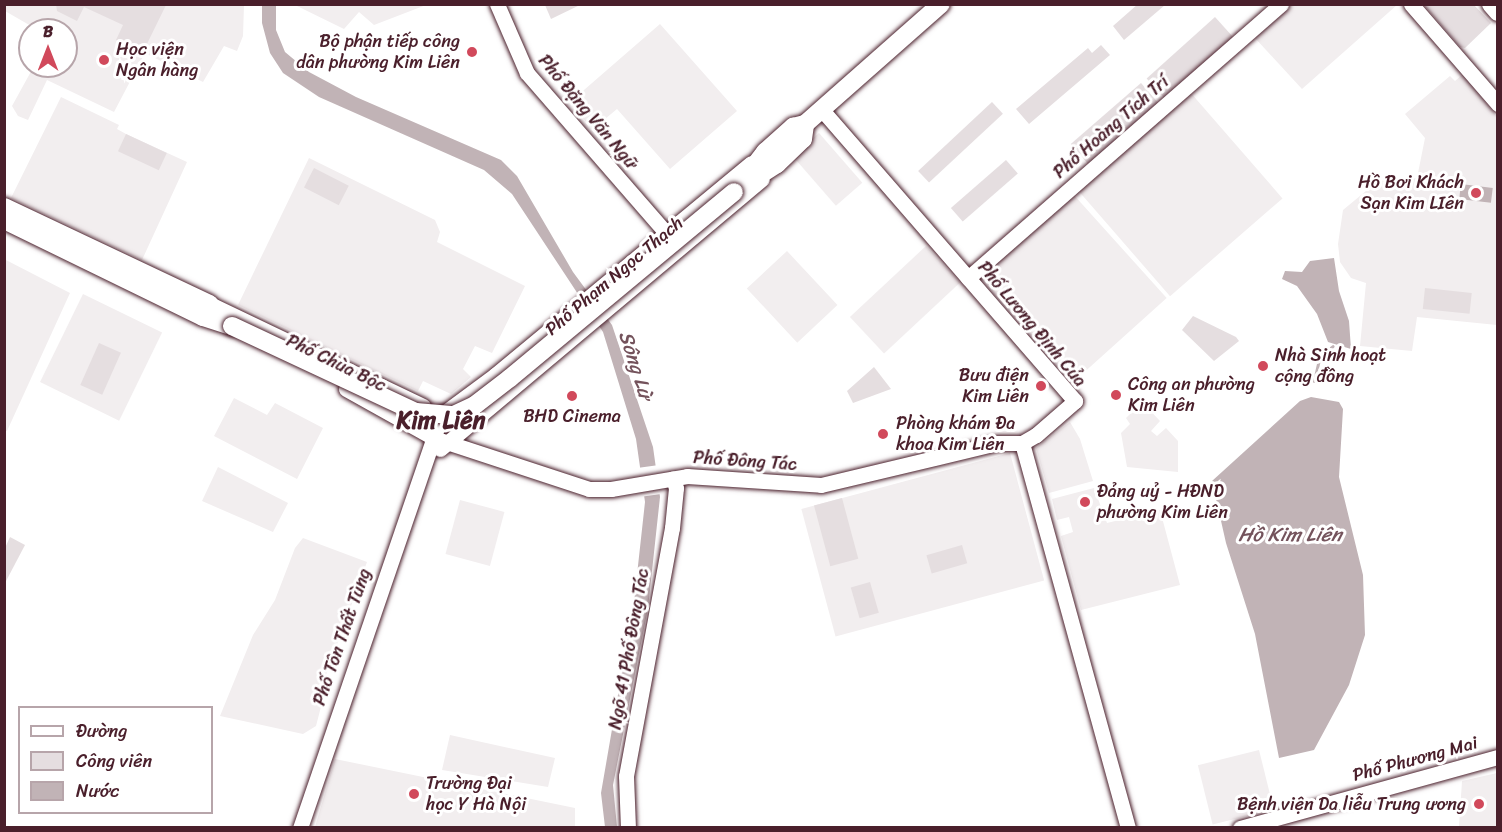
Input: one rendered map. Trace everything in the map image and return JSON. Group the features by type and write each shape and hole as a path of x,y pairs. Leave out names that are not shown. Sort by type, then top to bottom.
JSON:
{"main road":[{"name":"Phố Phạm Ngọc Thạch","path":"771,158 793,128 805,124 822,110 941,4"},
{"path":"1491,4 1497,12"},
{"path":"206,310 232,326 417,412 454,415 467,410 510,378 734,192 771,158"},
{"name":"Phố Chùa Bộc","path":"4,207 206,310"},
{"name":"Phố Chùa Bộc","path":"4,220 206,310"}],"street":[{"name":"Phố Đặng Văn Ngữ","path":"497,4 527,73 667,234"},
{"name":"Phố Hoàng Tích Trí","path":"968,278 1281,4"},
{"path":"1411,4 1497,104"},
{"name":"Phố Lương Định Của","path":"822,110 1075,401 1022,443"},
{"name":"Phố Phạm Ngọc Thạch","path":"441,415 495,375 667,234 771,158"},
{"name":"Phố Phạm Ngọc Thạch","path":"459,432 609,310 771,158"},
{"name":"Phố Chùa Bộc","path":"206,310 397,393 441,415 459,432"},
{"name":"Phố Chùa Bộc","path":"206,310 440,440"},
{"path":"495,375 511,392"},
{"path":"388,412 397,393"},
{"path":"441,415 440,440 459,432 468,449"},
{"name":"Phố Đông Tác","path":"440,440 589,489 668,479 821,485 969,449 1022,443"},
{"name":"Phố Tôn Thất Tùng","path":"300,828 358,651 427,461 440,440"},
{"path":"1022,443 1128,828"},
{"name":"Ngõ 41 Phố Đông Tác","path":"628,828 626,776 674,517 668,479"},
{"name":"Phố Phương Mai","path":"1240,828 1497,758"}],"shaded area":[{"name":"Học viện Ngân hàng","path":"5,4 244,5 243,36 237,51 224,46 203,82 145,53 114,112 47,80 28,120 18,116 12,106 27,78 78,78 78,18 18,18 5,11"},
{"path":"426,5 374,25 359,12 344,29 297,6"},
{"path":"1291,5 1397,5 1302,89 1255,38"},
{"path":"660,24 737,111 670,169 617,109 593,129 569,103"},
{"path":"1463,74 1497,117 1497,325 1417,317 1412,351 1360,346 1366,283 1351,278 1340,262 1338,244 1343,210 1378,181 1417,178 1425,138 1405,114 1450,76 1455,81"},
{"path":"1190,92 1283,198 1170,296 1078,190"},
{"path":"61,97 119,125 117,129 126,134 187,162 142,260 11,198"},
{"path":"819,133 862,183 836,206 793,156"},
{"path":"309,158 435,220 440,232 437,242 525,286 492,353 475,346 463,369 471,377 451,394 423,381 418,391 238,305"},
{"path":"1073,194 1167,298 1073,382 979,278"},
{"path":"926,246 960,283 884,353 850,317"},
{"path":"787,251 837,305 797,343 747,289"},
{"path":"4,259 70,293 7,431 4,430"},
{"path":"83,294 162,333 119,421 40,382"},
{"path":"234,398 267,415 275,403 323,428 297,479 214,436"},
{"path":"1142,402 1160,421 1151,431 1157,436 1166,428 1178,441 1178,472 1127,467 1121,433 1130,424 1126,418"},
{"path":"1070,422 1080,439 1093,481 1049,493 1036,448"},
{"path":"1010,453 1044,581 836,636 801,509"},
{"path":"218,467 288,503 273,532 202,501"},
{"path":"1094,488 1107,523 1160,510 1180,585 1081,610 1061,536 1073,532 1069,517 1057,520 1052,499"},
{"path":"460,500 504,512 490,566 446,554"},
{"path":"303,538 367,562 322,686 323,699 316,726 303,734 220,716 253,635 275,600 295,548"},
{"name":"Trường Đại học Y Hà Nội","path":"450,735 555,758 548,787 442,770"},
{"path":"1259,750 1274,809 1213,824 1198,765"},
{"name":"Trường Đại học Y Hà Nội","path":"335,759 575,808 575,827 315,827"},
{"name":"Bệnh viện Da liễu Trung ương","path":"1497,773 1497,827 1459,827 1462,781"}],"green space":[{"path":"56,4 166,4 145,48 139,45 136,50 116,40 123,25 84,7 78,19 57,11"},
{"path":"545,4 582,4 551,19 545,5"},
{"path":"1138,4 1165,5 1124,40 1113,26"},
{"path":"1424,5 1474,5 1491,23 1465,48 1460,47"},
{"path":"1215,17 1235,39 1167,101 1147,79"},
{"path":"1101,45 1110,55 1029,124 1016,109 1088,48 1092,53"},
{"path":"1141,83 1160,105 1090,166 1071,144"},
{"path":"992,102 1003,114 929,183 918,171"},
{"path":"126,134 167,153 159,170 118,151"},
{"path":"1006,160 1018,174 963,221 951,208"},
{"path":"314,168 349,186 339,205 304,188"},
{"path":"1425,288 1472,293 1470,314 1423,309"},
{"path":"1193,316 1236,337 1239,341 1214,361 1182,330"},
{"path":"99,343 121,353 102,395 80,385"},
{"path":"874,367 891,389 853,403 847,391"},
{"path":"842,498 858,559 830,566 814,506"},
{"path":"10,537 25,545 5,583 5,548"},
{"path":"962,545 967,563 932,573 926,555"},
{"path":"870,582 879,613 860,618 851,588"}],"water":[{"path":"262,5 276,5 276,30 285,52 309,72 356,97 501,160 517,176 573,272 612,325 653,447 660,497 648,608 613,785 617,827 605,827 601,793 634,602 645,502 636,439 603,332 512,194 484,170 319,97 283,73 270,53 262,23"},
{"name":"Hồ Bơi Khách Sạn Kim LIên","path":"1461,184 1493,188 1491,203 1459,199"},
{"path":"1334,258 1339,291 1349,321 1351,349 1328,342 1317,314 1297,286 1282,279 1285,271 1302,272 1310,261"},
{"name":"Hồ Kim Liên","path":"1311,397 1339,402 1343,409 1339,477 1363,575 1365,635 1349,685 1314,750 1279,758 1255,634 1226,543 1212,481 1300,401"}],"pier":[{"path":"659,465 663,494 641,497 637,468"}],"waterway":[{"path":"1314,381 1320,356 1333,346"}],"place":[{"name":"Bộ phận tiếp công dân phường Kim Liên","path":"472,52"},
{"name":"Học viện Ngân hàng","path":"104,60"},
{"name":"Hồ Bơi Khách Sạn Kim LIên","path":"1476,193"},
{"name":"Nhà Sinh hoạt cộng đồng","path":"1263,366"},
{"name":"Bưu điện Kim Liên","path":"1041,386"},
{"name":"Công an phường Kim Liên","path":"1116,395"},
{"name":"BHD Cinema","path":"572,396"},
{"name":"Phòng khám Đa khoa Kim Liên","path":"883,434"},
{"name":"Đảng uỷ - HĐND phường Kim Liên","path":"1085,502"},
{"name":"Trường Đại học Y Hà Nội","path":"414,794"},
{"name":"Bệnh viện Da liễu Trung ương","path":"1479,804"}],"district":[{"name":"Kim Liên","path":"441,421"}],"water label":[{"name":"Sông Lừ","path":"636,365"}]}
